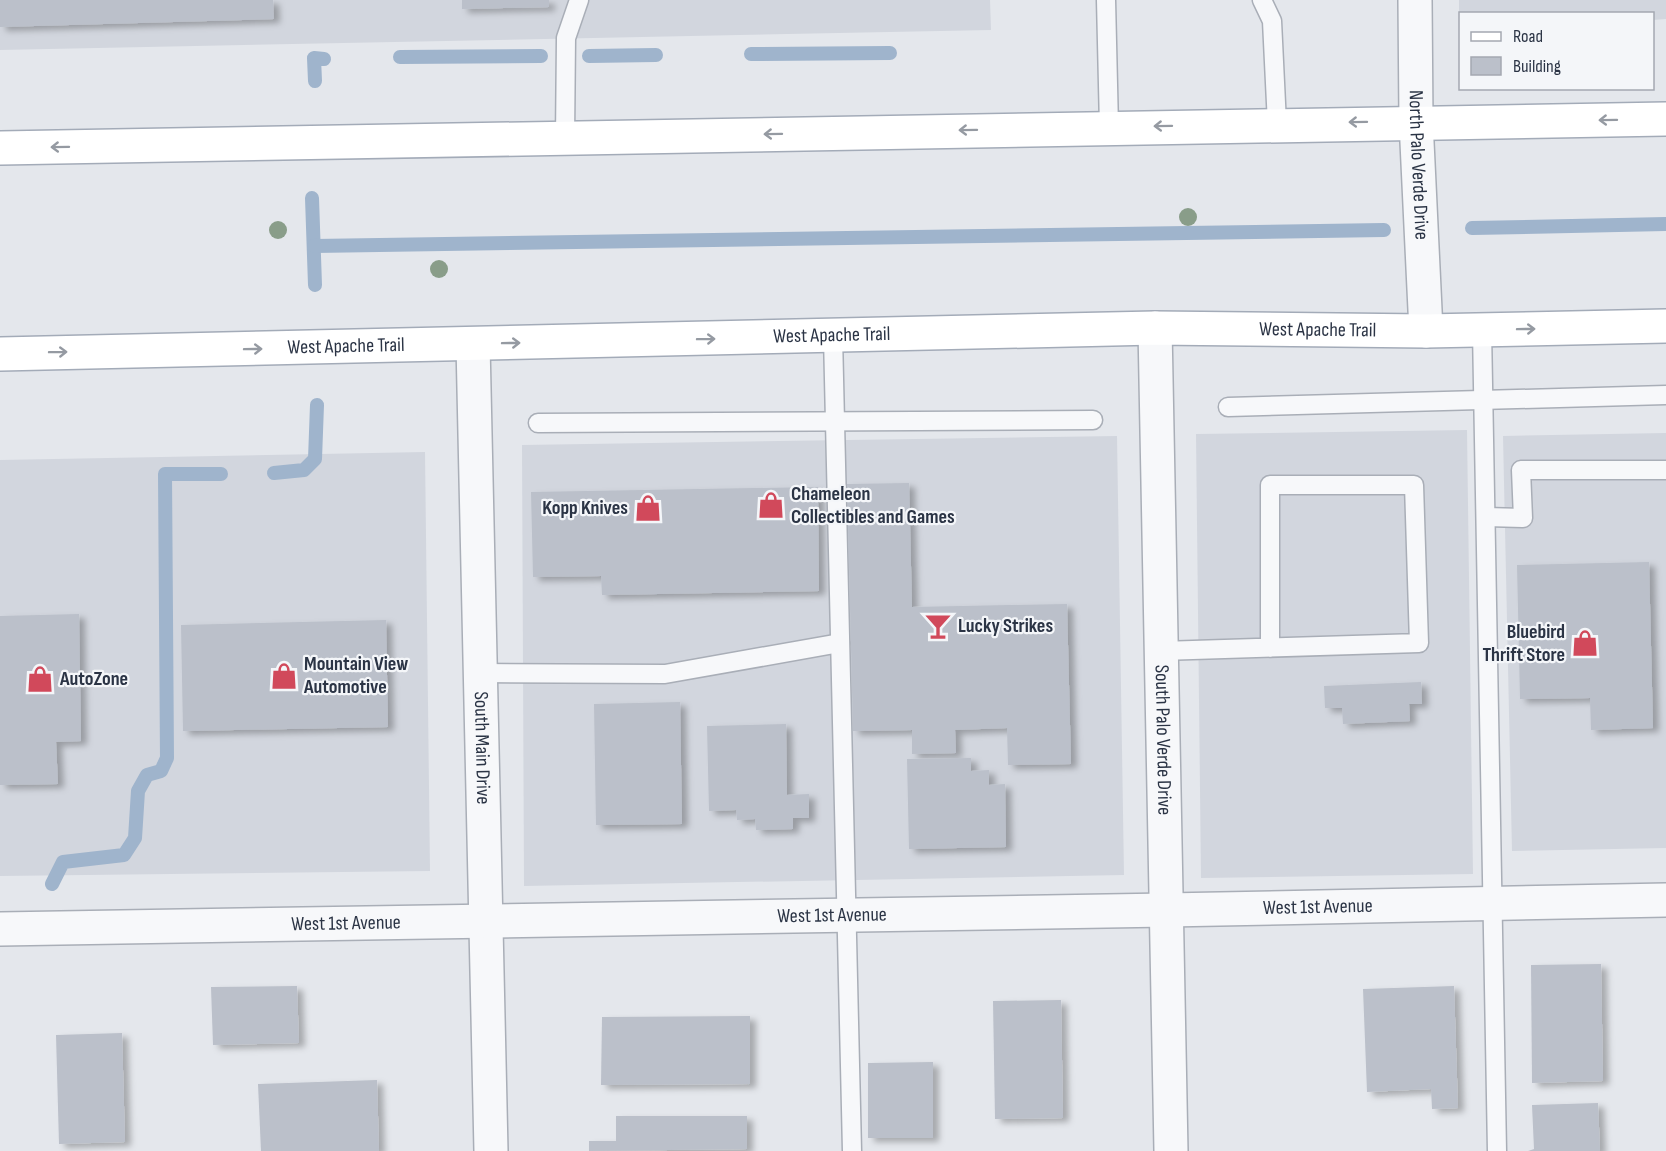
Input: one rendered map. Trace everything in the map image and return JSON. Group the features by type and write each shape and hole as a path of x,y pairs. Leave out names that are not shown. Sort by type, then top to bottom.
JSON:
{"main road":[{"path":"0,148 1416,121 1666,119"},
{"name":"West Apache Trail","path":"0,354 1155,328 1426,331 1666,326"}],"street":[{"name":"North Palo Verde Drive","path":"1415,0 1416,121 1426,331"},
{"name":"South Palo Verde Drive","path":"1155,328 1172,1151"},
{"name":"South Main Drive","path":"473,344 491,1151"},
{"name":"West 1st Avenue","path":"0,929 1666,900"}],"lane":[{"path":"565,138 566,38 579,0"},
{"path":"1106,0 1110,127"},
{"path":"1262,0 1272,21 1277,124"},
{"path":"1482,330 1497,1151"},
{"path":"832,336 852,1151"},
{"path":"1228,407 1666,395"},
{"path":"538,423 1093,420"},
{"path":"1486,517 1523,518 1521,470 1666,470"},
{"path":"1161,651 1270,648 1419,643 1414,484 1270,485 1270,648"},
{"path":"480,673 665,674 840,643"}],"shaded area":[{"path":"0,0 990,0 991,30 0,50"},
{"path":"1459,0 1666,0 1666,19 1654,20 1654,12 1459,12"},
{"path":"1467,430 1473,874 1201,878 1196,434"},
{"path":"1666,433 1666,848 1512,851 1503,436"},
{"path":"1117,436 1124,875 524,886 522,445"},
{"path":"425,452 430,871 0,876 0,460"}],"building":[{"path":"0,0 273,0 274,19 0,27"},
{"path":"462,0 549,0 549,7 462,9"},
{"path":"909,483 912,607 1067,604 1071,764 1008,765 1007,728 955,730 956,753 912,754 912,730 853,731 847,484"},
{"path":"818,487 819,591 602,595 601,576 533,577 531,492"},
{"name":"Bluebird Thrift Store","path":"1649,562 1653,728 1591,730 1590,698 1520,699 1517,565"},
{"name":"AutoZone","path":"79,614 81,741 56,742 58,784 0,785 0,616"},
{"name":"Mountain View Automotive","path":"386,620 388,727 183,731 181,625"},
{"path":"1421,682 1422,704 1409,704 1410,721 1343,724 1342,708 1325,708 1324,686"},
{"path":"680,702 682,824 596,825 594,704"},
{"path":"786,724 787,795 809,794 809,818 793,818 793,829 756,830 755,819 737,820 736,810 709,811 707,726"},
{"path":"971,758 971,771 989,770 989,785 1005,784 1006,847 909,849 907,759"},
{"path":"1601,964 1603,1081 1532,1083 1531,965"},
{"path":"297,986 299,1043 213,1045 211,987"},
{"path":"1454,986 1458,1108 1432,1109 1431,1089 1367,1092 1363,989"},
{"path":"1061,1000 1063,1118 995,1119 993,1001"},
{"path":"750,1016 750,1084 601,1085 602,1017"},
{"path":"122,1033 125,1142 59,1144 56,1035"},
{"path":"933,1062 933,1138 868,1138 868,1063"},
{"path":"377,1080 379,1151 261,1151 258,1084"},
{"path":"1598,1103 1600,1151 1528,1151 1534,1149 1532,1105"},
{"path":"616,1116 747,1116 747,1149 589,1151 589,1141 616,1141"}],"waterway":[{"path":"751,54 890,53"},
{"path":"589,56 656,55"},
{"path":"400,57 541,56"},
{"path":"315,81 314,58 324,59"},
{"path":"312,198 315,285"},
{"path":"1472,228 1666,224"},
{"path":"314,246 1384,230"},
{"path":"274,473 304,470 315,459 317,405"},
{"path":"52,884 63,862 124,855 135,838 138,791 147,775 161,771 167,758 165,474 221,474"}],"place":[{"name":"Chameleon Collectibles and Games","path":"771,505"},
{"name":"Kopp Knives","path":"648,508"},
{"name":"Lucky Strikes","path":"938,626"},
{"name":"Bluebird Thrift Store","path":"1585,643"},
{"name":"Mountain View Automotive","path":"284,676"},
{"name":"AutoZone","path":"40,679"}]}
